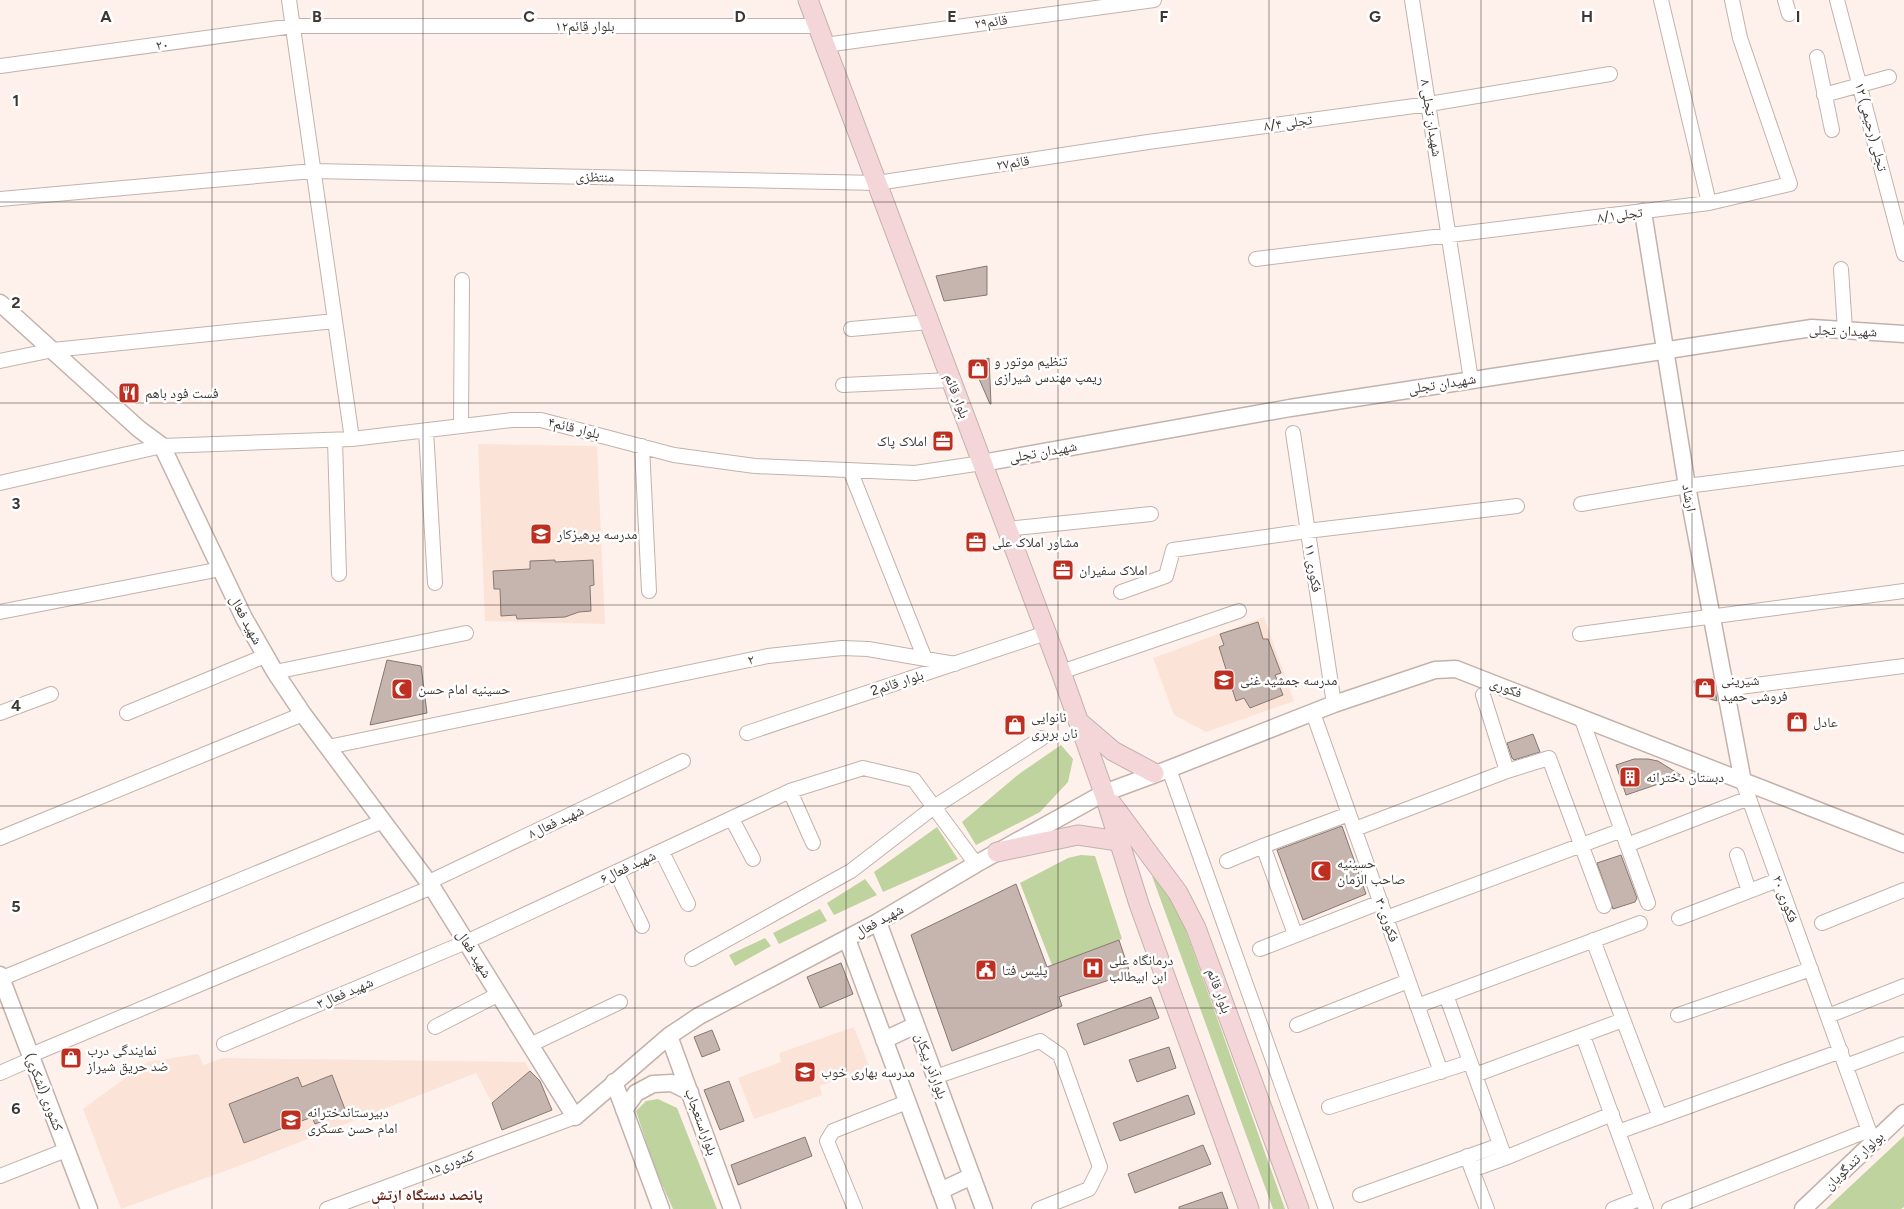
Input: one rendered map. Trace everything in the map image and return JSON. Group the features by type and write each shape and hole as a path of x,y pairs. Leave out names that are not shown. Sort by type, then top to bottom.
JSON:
{"main road":[{"name":"بلوار قائم","path":"808,0 1078,720 1104,793 1139,904 1249,1209"},
{"path":"1078,720 1113,751 1162,771"},
{"name":"بلوار قائم","path":"1104,793 1178,893 1196,928 1299,1209"},
{"path":"997,852 1078,835 1118,841"}],"street":[{"path":"289,0 352,439"},
{"name":"قائم۲۹","path":"825,45 1154,0"},
{"name":"شهیدان تجلی ۸","path":"1412,0 1471,380"},
{"path":"1661,0 1709,203"},
{"name":"تجلی۸/۱","path":"1256,259 1448,237 1709,203 1790,184 1740,38 1732,0"},
{"path":"1785,0 1789,14"},
{"name":"۱۲ تجلی (رحیمی)","path":"1837,0 1860,86 1900,220 1904,254"},
{"name":"بلوار قائم۱۲","path":"292,26 818,26"},
{"name":"۲۰","path":"0,66 292,26"},
{"path":"1816,57 1832,130"},
{"name":"۸/۴ تجلی","path":"1148,142 1429,104 1610,74"},
{"path":"1824,95 1889,77"},
{"name":"قائم۲۷","path":"877,183 1148,142"},
{"name":"منتظزی","path":"0,199 313,171 877,183"},
{"name":"ارشاد","path":"1642,212 1710,616 1743,782"},
{"path":"1841,269 1845,330"},
{"path":"461,425 462,280"},
{"name":"شهید فعال","path":"0,303 139,429 162,446 244,618 265,656 303,714 430,884 575,1117 669,1036 699,1016 878,922 997,852 1104,793"},
{"path":"0,361 53,350 335,321"},
{"path":"851,328 929,322"},
{"name":"شهیدان تجلی","path":"982,463 1290,408 1812,328 1904,334"},
{"path":"843,385 951,380"},
{"name":"بلوار قائم۴","path":"0,483 162,446 352,439 512,420 541,420 674,455 755,466 915,473 982,463"},
{"path":"426,430 435,583"},
{"name":"فکوری ۱۱","path":"1293,433 1334,704"},
{"path":"335,440 339,574"},
{"path":"642,446 649,591"},
{"path":"1581,504 1687,486 1904,458"},
{"path":"850,470 926,659"},
{"path":"1121,592 1166,576 1173,550 1307,531 1517,506"},
{"path":"1007,529 1151,514"},
{"path":"0,612 221,569"},
{"path":"1580,634 1899,592"},
{"path":"1060,672 1239,611"},
{"path":"275,672 466,633"},
{"name":"2بلوار قائم","path":"747,733 1046,633"},
{"name":"۲","path":"328,747 768,656 842,648 868,649 955,664"},
{"path":"127,713 265,656"},
{"path":"1724,689 1901,667"},
{"name":"فکوری","path":"1104,793 1334,704 1435,670 1456,669 1904,844"},
{"path":"0,713 51,694"},
{"path":"1483,695 1507,771"},
{"name":"فکوری۳۰","path":"1314,713 1441,1072"},
{"path":"0,838 303,714"},
{"path":"1581,717 1648,903"},
{"path":"692,959 851,871 934,807 1042,738"},
{"path":"1355,829 1507,771 1549,758 1604,906"},
{"name":"شهید فعال۸","path":"0,1073 31,1057 430,884 683,761"},
{"name":"شهید فعال۶","path":"466,942 790,791 863,768 914,780 976,864"},
{"path":"1162,771 1326,1209"},
{"name":"فکوری ۲۰","path":"1743,782 1871,1136"},
{"path":"790,791 813,843"},
{"path":"1628,845 1749,798"},
{"path":"1228,861 1349,814"},
{"path":"732,818 753,859"},
{"path":"0,977 383,821"},
{"path":"1386,918 1622,830"},
{"path":"1263,846 1295,934"},
{"path":"662,852 688,904"},
{"path":"1737,855 1749,891"},
{"path":"616,872 642,926"},
{"path":"1679,918 1778,880"},
{"path":"1822,923 1904,890"},
{"path":"1260,949 1380,902"},
{"name":"بلوارآذر پیکان","path":"878,922 984,1209"},
{"path":"1417,1006 1640,923"},
{"path":"847,939 947,1209"},
{"path":"1593,940 1660,1117"},
{"name":"شهید فعال۳","path":"224,1044 466,942"},
{"path":"1678,1015 1811,969"},
{"name":"کشوری (لشکری)","path":"0,977 89,1209"},
{"path":"1297,1025 1408,981"},
{"path":"1828,1016 1904,986"},
{"path":"434,1027 499,994"},
{"path":"1446,995 1505,1158"},
{"path":"530,1045 620,1002"},
{"path":"1329,1107 1441,1072 1473,1068 1583,1036 1623,1020"},
{"path":"884,1040 916,1025"},
{"name":"بلواراستعجاب","path":"669,1036 732,1209"},
{"path":"1583,1036 1644,1204 1613,1209"},
{"path":"935,1077 1040,1041 1060,1056 1100,1167 1089,1189 1039,1209"},
{"path":"1846,1066 1904,1044"},
{"path":"1618,1132 1841,1051"},
{"path":"614,1082 661,1209"},
{"path":"624,1110 636,1093 653,1084 672,1084 690,1092"},
{"path":"854,1209 827,1141 829,1136 833,1131 907,1102"},
{"path":"1472,1170 1612,1114"},
{"name":"بولوار تندگویان","path":"1803,1209 1871,1136 1903,1114"},
{"name":"کشوری۱۵","path":"327,1209 575,1117"},
{"path":"1669,1209 1871,1136"},
{"path":"1360,1194 1500,1144"},
{"path":"0,1176 66,1150"},
{"path":"1467,1156 1487,1209"},
{"path":"940,1191 972,1176"},
{"path":"380,1190 387,1209"}],"shaded area":[{"name":"مدرسه پرهیزکار","path":"478,444 597,446 605,624 485,621"},
{"name":"مدرسه جمشید غنی","path":"1264,617 1294,701 1206,732 1174,715 1153,658"},
{"name":"مدرسه بهاری خوب","path":"854,1027 869,1066 820,1086 822,1095 754,1119 738,1078 781,1062 779,1053"},
{"path":"198,1054 204,1065 222,1058 525,1062 530,1071 540,1081 552,1110 502,1130 492,1103 476,1073 241,1165 121,1209 83,1109 147,1062"}],"green space":[{"path":"1061,745 1073,759 1068,782 1040,812 976,845 962,822 1019,774"},
{"path":"937,827 958,859 883,892 874,872"},
{"path":"1081,855 1095,856 1122,939 1052,965 1020,883 1068,858"},
{"path":"1152,876 1174,897 1285,1209 1273,1209"},
{"path":"865,879 877,895 834,915 827,903"},
{"path":"820,909 827,921 779,944 773,933"},
{"path":"765,938 771,946 735,966 729,955"},
{"path":"658,1099 677,1108 717,1209 673,1209 655,1169 636,1111 646,1101"},
{"path":"1904,1136 1904,1207 1901,1209 1826,1209"}],"building":[{"path":"987,266 987,295 944,301 936,276"},
{"path":"989,358 991,404 973,365"},
{"path":"555,560 555,562 593,560 594,585 590,586 591,611 579,612 565,617 517,619 516,615 501,616 500,589 494,589 493,571 530,569 530,561"},
{"path":"1258,622 1263,639 1268,639 1281,673 1275,675 1283,695 1250,708 1244,698 1236,701 1219,647 1224,645 1220,634"},
{"name":"حسینیه امام حسن","path":"387,660 421,666 427,713 370,725"},
{"name":"شیرینی فروشی حمید","path":"1713,678 1717,701 1696,695 1694,681"},
{"path":"1533,734 1540,752 1514,760 1507,743"},
{"path":"1634,759 1658,761 1682,776 1626,795 1616,765"},
{"name":"حسینیه صاحب الزمان","path":"1342,826 1366,894 1303,920 1277,850"},
{"path":"1621,855 1637,898 1635,902 1613,909 1597,863"},
{"name":"پلیس فتا","path":"1016,884 1047,967 1119,940 1130,973 1059,997 1062,1006 952,1051 911,935"},
{"path":"841,963 853,994 820,1008 807,977"},
{"path":"1151,997 1159,1018 1084,1045 1077,1024"},
{"path":"712,1030 720,1050 702,1057 694,1037"},
{"path":"1169,1047 1176,1068 1137,1082 1129,1060"},
{"path":"530,1071 540,1081 552,1110 502,1130 492,1103"},
{"path":"332,1075 346,1112 315,1124 312,1117 244,1143 229,1104 298,1077 302,1087"},
{"path":"729,1081 744,1121 720,1130 704,1090"},
{"path":"1188,1095 1195,1114 1120,1141 1113,1123"},
{"path":"805,1137 812,1156 738,1185 731,1165"},
{"path":"1203,1145 1211,1164 1135,1193 1128,1174"},
{"path":"1222,1192 1228,1209 1179,1209 1179,1207"}],"place":[{"name":"تنظیم موتور و ریمپ مهندس شیرازی","path":"978,369"},
{"name":"فست فود باهم","path":"129,393"},
{"name":"املاک پاک","path":"943,441"},
{"name":"مدرسه پرهیزکار","path":"541,534"},
{"name":"مشاور املاک علی","path":"976,542"},
{"name":"املاک سفیران","path":"1063,570"},
{"name":"مدرسه جمشید غنی","path":"1224,680"},
{"name":"شیرینی فروشی حمید","path":"1705,688"},
{"name":"حسینیه امام حسن","path":"402,689"},
{"name":"عادل","path":"1797,722"},
{"name":"نانوایی نان بربری","path":"1015,725"},
{"name":"دبستان دخترانه","path":"1630,777"},
{"name":"حسینیه صاحب الزمان","path":"1321,871"},
{"name":"درمانگاه علی ابن ابیطالب","path":"1093,968"},
{"name":"پلیس فتا","path":"986,970"},
{"name":"نمایندگی درب ضد حریق شیراز","path":"71,1058"},
{"name":"مدرسه بهاری خوب","path":"805,1072"},
{"name":"دبیرستاندخترانه امام حسن عسکری","path":"291,1120"}],"district":[{"name":"پانصد دستگاه ارتش","path":"427,1195"}]}
